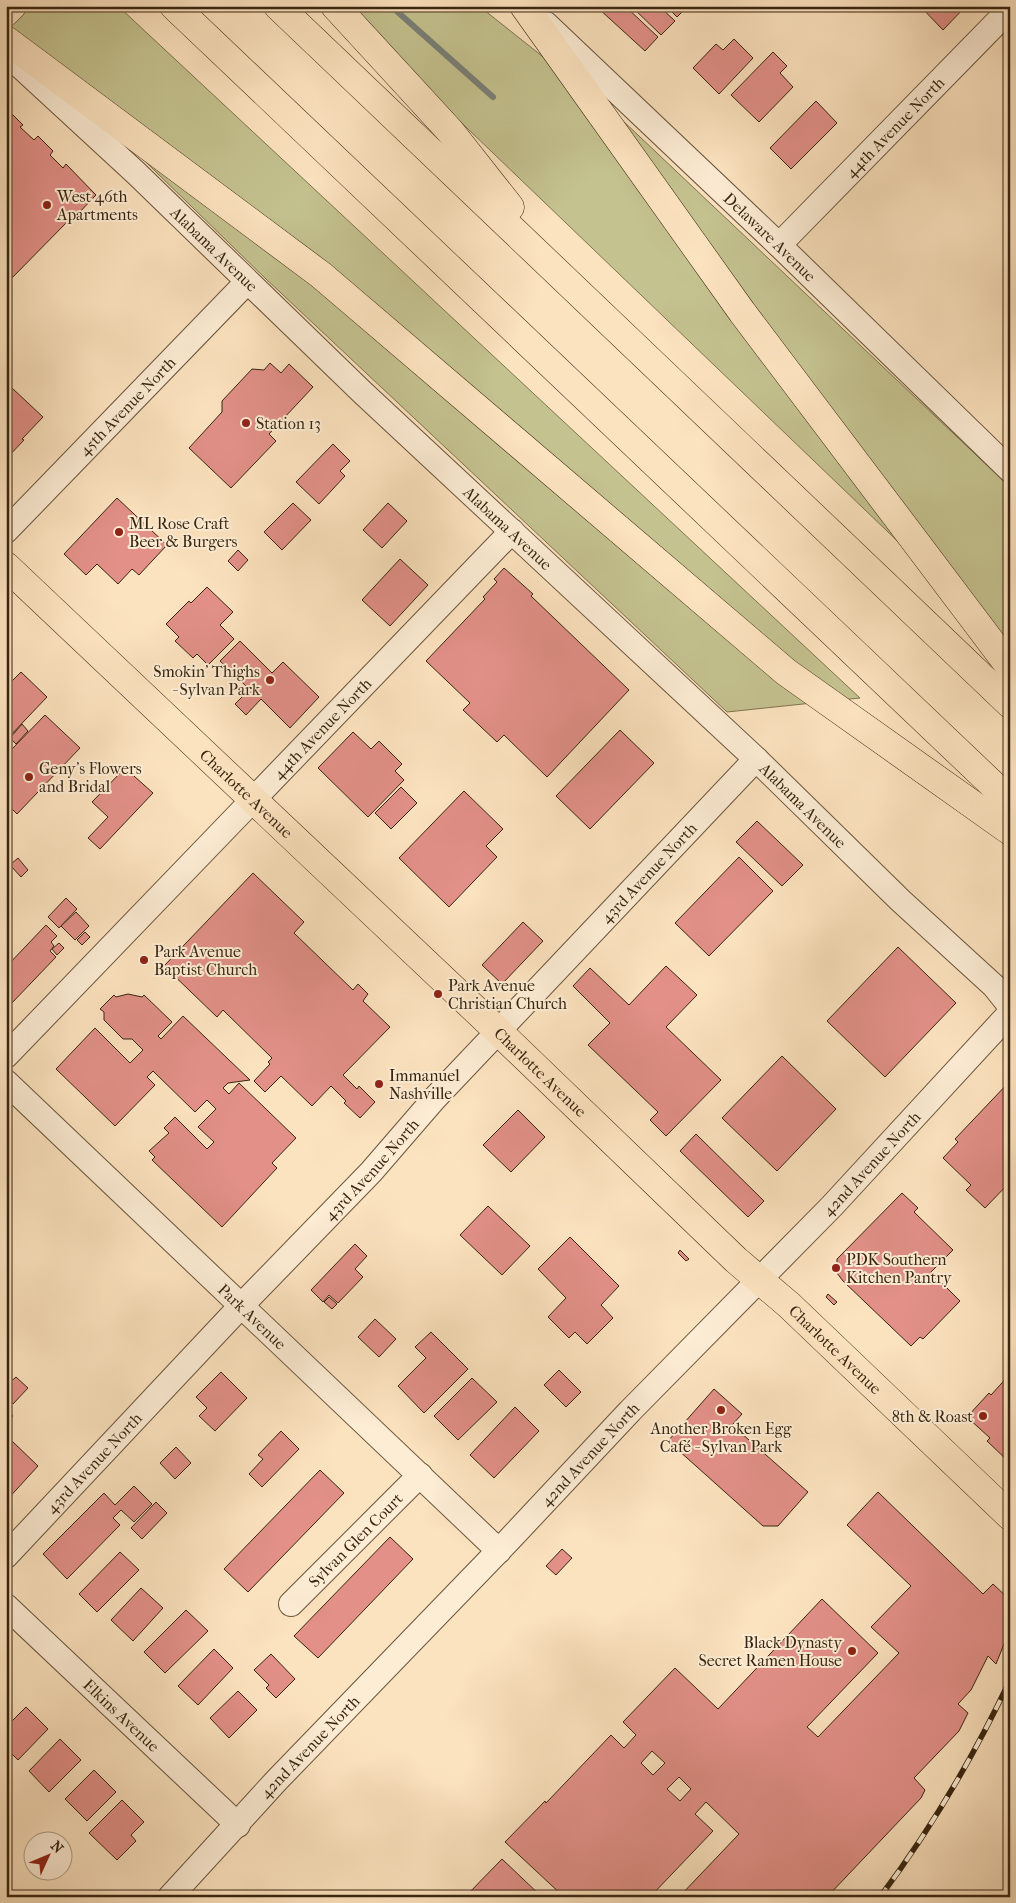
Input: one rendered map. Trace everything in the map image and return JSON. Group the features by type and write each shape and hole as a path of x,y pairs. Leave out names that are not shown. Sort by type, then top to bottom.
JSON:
{"main road":[{"path":"6,12 12,6"},
{"path":"174,6 1010,801"},
{"path":"278,6 1010,704"},
{"path":"335,6 450,131 569,283"},
{"path":"526,6 742,312 1010,667"},
{"path":"6,40 321,275 786,672 1010,832"},
{"name":"Charlotte Avenue","path":"6,566 499,1032 736,1260 906,1415 1010,1516"}],"street":[{"name":"Delaware Avenue","path":"526,6 779,245 1010,470"},
{"name":"44th Avenue North","path":"779,245 1010,9"},
{"name":"Alabama Avenue","path":"6,48 20,66 136,173 247,282 756,759 901,901 994,986 1010,1006"},
{"name":"45th Avenue North","path":"6,531 247,282"},
{"name":"44th Avenue North","path":"6,1056 512,531"},
{"name":"43rd Avenue North","path":"6,1556 241,1306 371,1172 435,1098 756,759"},
{"name":"42nd Avenue North","path":"170,1897 290,1767 499,1551 630,1411 760,1280 888,1146 1010,1013"},
{"name":"Park Avenue","path":"6,1082 499,1551"},
{"name":"Sylvan Glen Court","path":"291,1604 420,1475"},
{"name":"Elkins Avenue","path":"6,1606 238,1824"}],"shaded area":[{"path":"6,6 118,6 860,698 727,712 266,279 6,26"},
{"path":"353,6 479,6 620,118 1010,487 1010,649 444,106"}],"building":[{"path":"600,6 625,6 658,37 645,51 598,8"},
{"path":"631,6 659,6 675,21 661,35"},
{"path":"666,6 688,6 677,17"},
{"path":"920,6 966,6 943,30"},
{"path":"734,39 753,58 719,94 693,68 716,44 723,50"},
{"path":"773,52 787,66 780,73 793,87 759,122 731,95"},
{"path":"816,101 837,123 791,169 770,148"},
{"name":"West 46th Apartments","path":"6,108 23,125 20,127 34,140 38,136 53,151 50,155 63,168 66,164 96,195 74,218 69,214 67,216 70,219 6,284"},
{"name":"Station 13","path":"270,363 281,373 289,364 313,387 269,434 276,441 231,488 189,448 222,412 222,401 252,369 264,370"},
{"path":"12,388 43,417 6,459 6,394"},
{"path":"333,444 350,461 340,471 345,476 319,504 296,482"},
{"name":"ML Rose Craft Beer & Burgers","path":"117,498 167,545 139,575 132,569 118,584 97,564 86,575 64,554"},
{"path":"293,503 311,520 282,550 264,532"},
{"path":"388,503 407,521 382,548 363,530"},
{"path":"238,550 248,560 238,571 228,561"},
{"path":"400,559 428,585 390,626 362,600"},
{"path":"504,568 533,594 531,596 629,690 547,777 504,735 497,742 463,710 470,703 426,661 485,599 483,597 497,582 494,579"},
{"path":"207,587 233,612 220,625 234,639 208,665 197,654 193,658 175,641 179,637 166,624 189,601 191,603"},
{"name":"Smokin' Thighs - Sylvan Park","path":"240,641 272,673 283,662 319,697 290,728 261,699 246,715 235,704 247,692 245,690 247,687 220,661"},
{"path":"21,672 47,697 8,738 6,737 6,683 10,683"},
{"name":"Geny's Flowers and Bridal","path":"45,715 80,748 17,814 6,803 6,745 11,750"},
{"path":"22,724 28,731 16,744 10,738"},
{"path":"620,730 654,763 590,829 556,796"},
{"path":"353,732 371,749 379,741 402,764 395,771 404,780 368,817 318,768"},
{"path":"125,768 153,793 100,849 88,838 108,817 92,802"},
{"path":"401,787 417,803 391,829 375,813"},
{"path":"464,791 503,829 486,846 497,857 449,907 399,858"},
{"path":"757,821 803,865 782,886 736,842"},
{"path":"739,857 773,891 709,956 675,923"},
{"path":"18,858 28,870 21,877 10,865"},
{"path":"253,873 304,922 294,933 353,990 358,984 368,994 363,1001 390,1027 343,1075 357,1089 359,1086 375,1102 360,1118 344,1103 346,1101 331,1086 312,1106 281,1076 265,1092 254,1081 270,1064 268,1062 272,1058 223,1010 217,1017 164,966"},
{"path":"66,898 77,909 59,928 48,917"},
{"path":"76,912 89,926 75,940 61,926"},
{"path":"523,922 543,941 502,984 482,965"},
{"path":"46,925 57,936 51,942 54,946 50,951 56,957 9,1006 6,1003 6,967"},
{"path":"85,932 90,937 82,945 77,940"},
{"path":"59,943 64,948 57,955 52,949"},
{"path":"898,947 956,1003 885,1077 827,1021"},
{"path":"666,966 697,995 666,1027 721,1080 666,1136 650,1120 658,1112 588,1045 610,1023 573,986 590,968 629,1005"},
{"path":"128,994 142,997 144,995 172,1022 158,1036 161,1039 183,1016 250,1080 228,1083 223,1088 229,1094 239,1083 296,1138 272,1163 277,1168 222,1227 152,1160 155,1157 149,1151 169,1133 164,1128 175,1117 207,1149 214,1142 198,1127 216,1109 207,1100 195,1112 153,1071 147,1077 155,1085 115,1126 56,1069 95,1028 130,1063 143,1050 132,1039 123,1039 104,1020 104,1012 100,1009 114,995 116,997"},
{"path":"782,1056 836,1109 777,1171 722,1118"},
{"path":"1010,1081 1010,1184 985,1208 966,1190 971,1185 943,1158 958,1142 955,1139"},
{"path":"518,1110 545,1137 511,1172 483,1145"},
{"path":"696,1134 764,1201 748,1217 680,1151"},
{"path":"902,1193 918,1208 914,1212 953,1250 931,1272 960,1301 923,1339 920,1337 911,1346 837,1273 837,1259"},
{"path":"488,1206 530,1246 502,1275 460,1235"},
{"path":"570,1237 619,1286 601,1305 613,1318 587,1344 575,1332 569,1338 548,1317 566,1298 538,1269"},
{"path":"355,1244 367,1256 355,1269 363,1277 338,1303 329,1295 323,1302 311,1290"},
{"path":"680,1250 689,1259 686,1261 678,1253"},
{"path":"828,1294 837,1302 834,1305 826,1297"},
{"path":"329,1297 337,1304 332,1309 324,1302"},
{"path":"375,1319 396,1339 379,1357 358,1337"},
{"path":"431,1332 468,1369 424,1413 398,1386 426,1358 415,1347"},
{"path":"559,1370 581,1392 566,1407 544,1385"},
{"path":"221,1372 247,1398 215,1431 199,1416 207,1408 196,1397"},
{"path":"1010,1374 1009,1462 987,1441 990,1438 967,1417"},
{"path":"16,1377 28,1388 13,1404 6,1398 6,1386"},
{"path":"472,1378 497,1402 458,1440 434,1416"},
{"path":"714,1389 742,1414 732,1425 808,1492 778,1526 763,1526 668,1441"},
{"path":"515,1407 539,1431 494,1478 470,1455"},
{"path":"6,1409 13,1416 6,1422"},
{"path":"281,1431 299,1449 262,1487 249,1474 263,1459 258,1455"},
{"path":"12,1441 38,1466 6,1501 6,1448"},
{"path":"176,1447 191,1463 175,1479 160,1463"},
{"path":"320,1470 344,1493 248,1592 224,1569"},
{"path":"134,1486 152,1504 134,1522 121,1510 113,1518 120,1525 67,1579 43,1554 104,1493 115,1505"},
{"path":"878,1492 983,1594 993,1584 1010,1600 1010,1608 1004,1614 1010,1619 1010,1635 1006,1639 996,1664 988,1656 971,1690 958,1704 968,1713 959,1731 914,1778 925,1790 921,1798 827,1897 679,1897 739,1834 706,1802 695,1814 713,1831 650,1897 564,1897 505,1842 545,1801 546,1803 611,1735 624,1748 636,1735 623,1722 675,1668 718,1709 822,1599 878,1653 807,1727 818,1737 899,1653 871,1627 911,1586 847,1525","holes":["652,1751 665,1763 653,1775 641,1763","679,1777 691,1789 680,1801 667,1789"]},
{"path":"156,1502 167,1513 142,1539 131,1528"},
{"path":"390,1537 413,1559 318,1658 294,1636"},
{"path":"562,1549 572,1558 556,1575 546,1566"},
{"path":"120,1552 139,1570 97,1612 79,1594"},
{"path":"141,1588 163,1608 133,1641 111,1620"},
{"path":"186,1610 208,1631 165,1673 144,1652"},
{"path":"214,1649 233,1668 198,1705 178,1686"},
{"path":"271,1654 295,1679 276,1698 266,1688 269,1685 254,1670"},
{"path":"238,1691 257,1710 229,1738 210,1718"},
{"path":"26,1707 48,1729 18,1760 6,1748 6,1727"},
{"path":"60,1739 81,1760 49,1792 29,1771"},
{"path":"94,1770 116,1792 87,1821 65,1799"},
{"path":"122,1800 144,1822 131,1835 136,1841 117,1860 89,1833"},
{"path":"502,1859 542,1897 465,1897"}],"waterway":[{"path":"391,6 493,97"}],"railway":[{"path":"880,1897 917,1845 951,1792 1010,1680"}],"place":[{"name":"West 46th Apartments","path":"47,205"},
{"name":"Station 13","path":"246,423"},
{"name":"ML Rose Craft Beer & Burgers","path":"119,532"},
{"name":"Smokin' Thighs - Sylvan Park","path":"270,680"},
{"name":"Geny's Flowers and Bridal","path":"29,777"},
{"name":"Park Avenue Baptist Church","path":"144,960"},
{"name":"Park Avenue Christian Church","path":"438,994"},
{"name":"Immanuel Nashville","path":"379,1084"},
{"name":"PDK Southern Kitchen Pantry","path":"836,1268"},
{"name":"Another Broken Egg Café - Sylvan Park","path":"721,1410"},
{"name":"8th & Roast","path":"983,1416"},
{"name":"Black Dynasty Secret Ramen House","path":"852,1651"}]}
